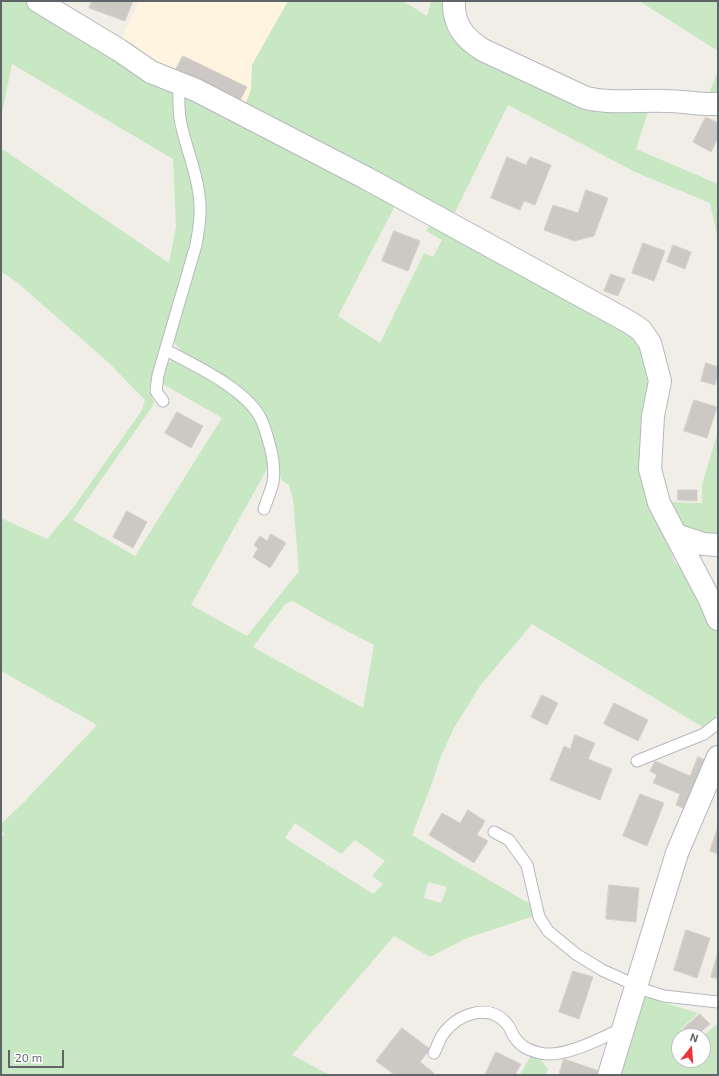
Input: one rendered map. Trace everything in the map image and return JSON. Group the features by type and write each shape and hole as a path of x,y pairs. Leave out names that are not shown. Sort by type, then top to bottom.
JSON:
{"street":[{"path":"38,1 119,50 152,72 196,90 366,178 629,322 640,330 650,343 660,381 653,416 650,469 659,503 710,600 718,619"},
{"path":"454,1 456,19 461,30 470,42 483,50 586,98 598,101 667,100 718,104"},
{"path":"676,535 703,544 718,545"},
{"path":"609,1075 677,853 718,757"}],"lane":[{"path":"162,401 156,391 158,375 196,246 199,231 200,205 196,181 181,123 179,84"},
{"path":"166,350 192,363 225,384 246,399 260,417 268,438 274,465 273,482 264,508"},
{"path":"637,761 704,734 718,723"},
{"path":"494,832 509,840 527,865 539,917 548,931 576,954 602,970 648,991 664,996 718,1002"},
{"path":"434,1053 442,1035 453,1023 470,1014 486,1011 498,1016 508,1024 514,1037 523,1047 541,1054 574,1050 624,1028"}],"shaded area":[{"path":"139,1 288,1 252,65 251,89 244,108 114,54"}],"green space":[{"path":"1,1 28,1 172,89 174,126 182,145 193,183 195,229 162,346 152,375 149,391 154,402 152,407 73,520 135,556 222,418 161,383 165,369 171,360 175,358 242,400 257,418 270,464 191,605 247,636 299,571 293,499 289,485 281,480 273,438 262,412 175,344 174,333 202,241 184,121 183,103 186,95 397,202 338,316 380,343 424,253 433,257 442,240 426,231 433,221 638,337 651,368 648,415 671,550 674,561 701,591 718,627 718,714 704,728 532,624 480,686 454,728 441,756 412,835 530,904 534,916 467,938 430,957 394,936 292,1055 330,1075 1,1075 1,838 4,834 1,830 1,824 25,801 97,725 1,671 1,518 47,539 73,508 142,410 145,400 109,363 19,284 1,272 1,148 169,263 176,227 173,159 12,64 1,118","holes":["293,601 374,645 363,708 253,647 285,604","295,823 341,854 355,840 385,861 372,876 383,884 373,894 285,838","428,882 447,887 441,903 424,898"]},
{"path":"288,1 403,1 427,16 431,1 449,1 483,56 650,106 636,149 718,184 718,240 710,203 635,172 508,105 451,220 244,108 251,89 252,65"},
{"path":"639,1 718,1 718,51"},
{"path":"718,71 718,98 707,98"},
{"path":"718,431 718,538 689,531 676,521 669,502 702,503 702,485"},
{"path":"646,997 698,1013 682,1028 671,1028 671,1068 711,1068 711,1029 716,1025 718,1028 718,1075 616,1075 637,1006"},
{"path":"530,1057 540,1059 548,1069 546,1075 520,1075"}],"building":[{"path":"92,1 133,1 125,21 89,8"},
{"path":"183,56 247,87 239,102 175,71"},
{"path":"706,117 718,123 718,138 711,152 693,142"},
{"path":"507,157 526,165 530,157 551,165 535,205 524,201 520,210 491,198"},
{"path":"586,190 608,198 594,236 574,241 544,230 553,205 578,213"},
{"path":"394,231 420,241 408,271 382,261"},
{"path":"643,243 665,251 654,281 632,273"},
{"path":"673,245 691,252 685,269 667,262"},
{"path":"611,274 625,279 618,296 604,291"},
{"path":"706,363 718,367 715,385 701,381"},
{"path":"694,400 717,407 707,438 684,431"},
{"path":"177,412 203,426 191,448 165,433"},
{"path":"678,490 697,490 697,501 678,500"},
{"path":"127,511 147,522 133,548 113,537"},
{"path":"271,534 286,543 270,568 253,557 258,548 254,545 260,536 267,541"},
{"path":"542,695 558,703 547,725 531,717"},
{"path":"614,703 648,720 638,741 604,724"},
{"path":"575,735 595,743 588,759 612,769 600,800 550,780 564,746 570,749"},
{"path":"698,757 711,762 691,811 676,805 680,794 653,783 657,775 650,771 655,761 690,776"},
{"path":"640,794 664,803 647,846 623,836"},
{"path":"468,810 485,821 477,835 488,841 474,863 429,835 442,813 460,823"},
{"path":"718,827 718,854 710,851"},
{"path":"609,885 639,888 636,922 606,919"},
{"path":"686,930 710,938 697,978 674,970"},
{"path":"718,952 718,979 711,977"},
{"path":"573,971 593,977 579,1019 559,1012"},
{"path":"700,1014 710,1024 705,1028 684,1028"},
{"path":"402,1028 430,1049 420,1062 434,1073 433,1075 395,1075 376,1061"},
{"path":"496,1052 521,1064 515,1075 485,1075"},
{"path":"564,1059 599,1071 598,1075 559,1075"}]}
